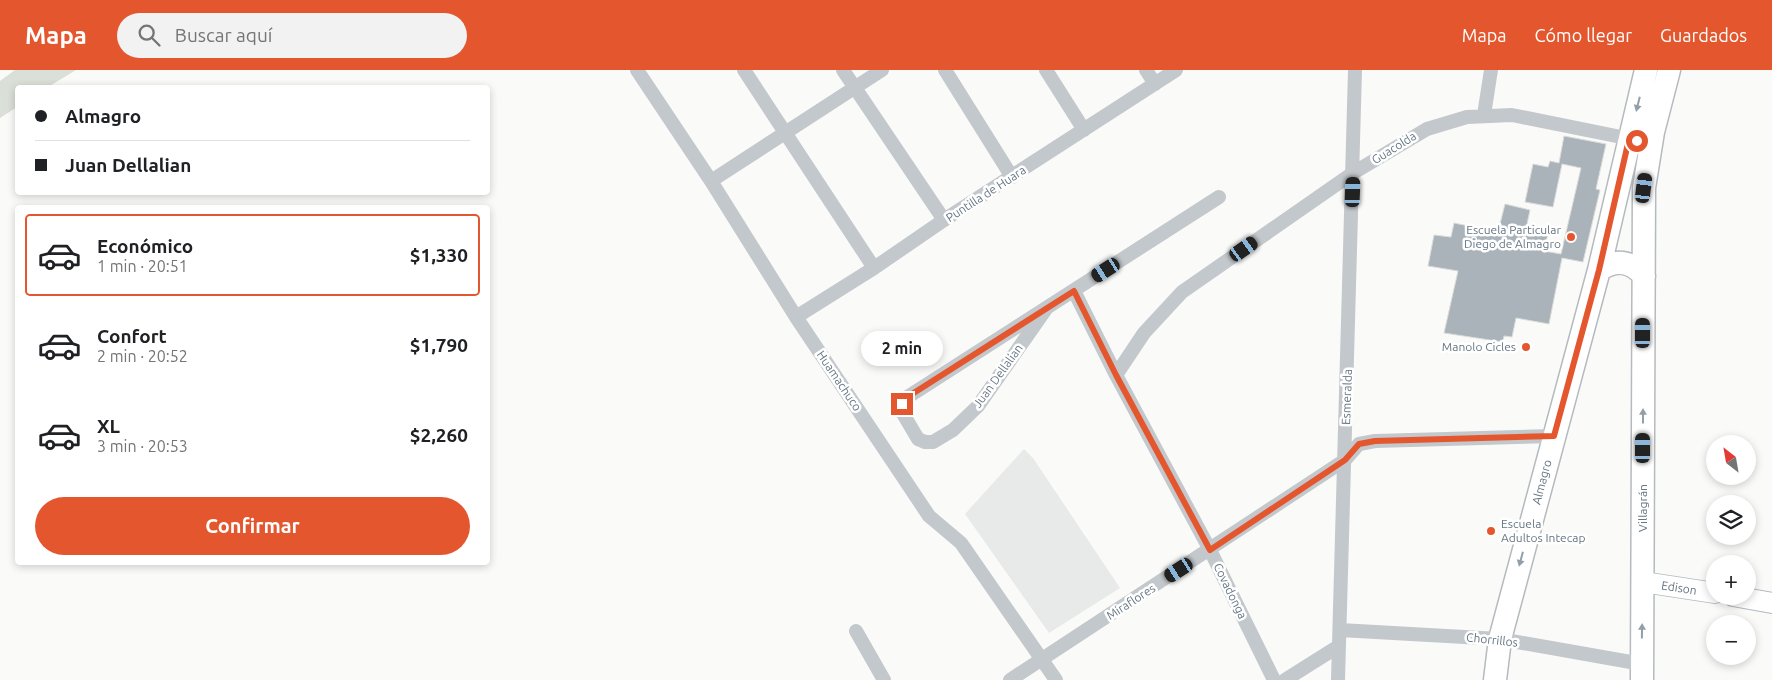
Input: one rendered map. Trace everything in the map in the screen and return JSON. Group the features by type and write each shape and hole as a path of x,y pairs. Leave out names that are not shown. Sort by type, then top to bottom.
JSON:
{"main road":[{"name":"Almagro","path":"1495,680 1500,639 1599,270 1646,70"},
{"name":"Villagrán","path":"1642,672 1644,188 1653,132 1669,70"},
{"path":"1606,239 1614,248 1620,251 1632,252 1643,248"},
{"path":"1599,270 1612,263 1619,262 1633,266 1644,276"}],"street":[{"name":"Huamachuco","path":"637,70 796,317 929,516 961,543 1056,680"},
{"path":"744,70 874,268"},
{"path":"843,70 944,220"},
{"path":"710,181 882,70"},
{"path":"945,70 1012,177"},
{"path":"1046,70 1084,130"},
{"path":"1146,70 1155,84"},
{"name":"Puntilla de Huara","path":"796,317 1176,70"},
{"name":"Esmeralda","path":"1338,680 1355,70"},
{"path":"1484,115 1491,70"},
{"name":"Guacolda","path":"1116,375 1144,333 1182,292 1353,173 1427,129 1454,120 1484,115 1512,115 1629,139"},
{"path":"1629,139 1639,143 1637,174 1644,188"},
{"name":"Juan Dellalian","path":"1046,309 978,406 953,430 936,440 925,442 918,439 902,412 902,404 906,398 1219,197"},
{"name":"Covadonga","path":"1074,291 1116,375 1210,550 1274,680"},
{"name":"Miraflores","path":"1010,680 1345,460 1359,444 1375,441 1554,436"},
{"name":"Edison","path":"1643,582 1706,592"},
{"path":"1756,600 1772,602"},
{"name":"Chorrillos","path":"1340,630 1500,639 1642,672"},
{"path":"856,631 884,680"},
{"path":"1285,680 1340,646"}],"shaded area":[{"path":"15,70 76,70 51,85 15,85 15,108 0,118 0,81"},
{"path":"1024,449 1033,458 1120,588 1049,633 965,514"}],"building":[{"path":"1564,136 1606,144 1596,189 1600,190 1583,262 1562,258 1549,324 1516,318 1512,337 1504,336 1503,342 1444,333 1458,271 1428,266 1434,235 1451,237 1454,223 1498,232 1505,204 1530,210 1527,224 1549,229 1544,251 1561,254 1581,168 1562,164 1553,207 1525,202 1533,164 1548,167 1550,161 1559,163"}],"place":[{"name":"Escuela Particular Diego de Almagro","path":"1571,237"},
{"name":"Manolo Cicles","path":"1526,347"},
{"name":"Escuela Adultos Intecap","path":"1491,531"}],"route":[{"path":"902,404 909,396 1074,291 1116,375 1210,550 1345,460 1359,444 1375,441 1554,436 1599,270 1629,139 1637,141"}]}
